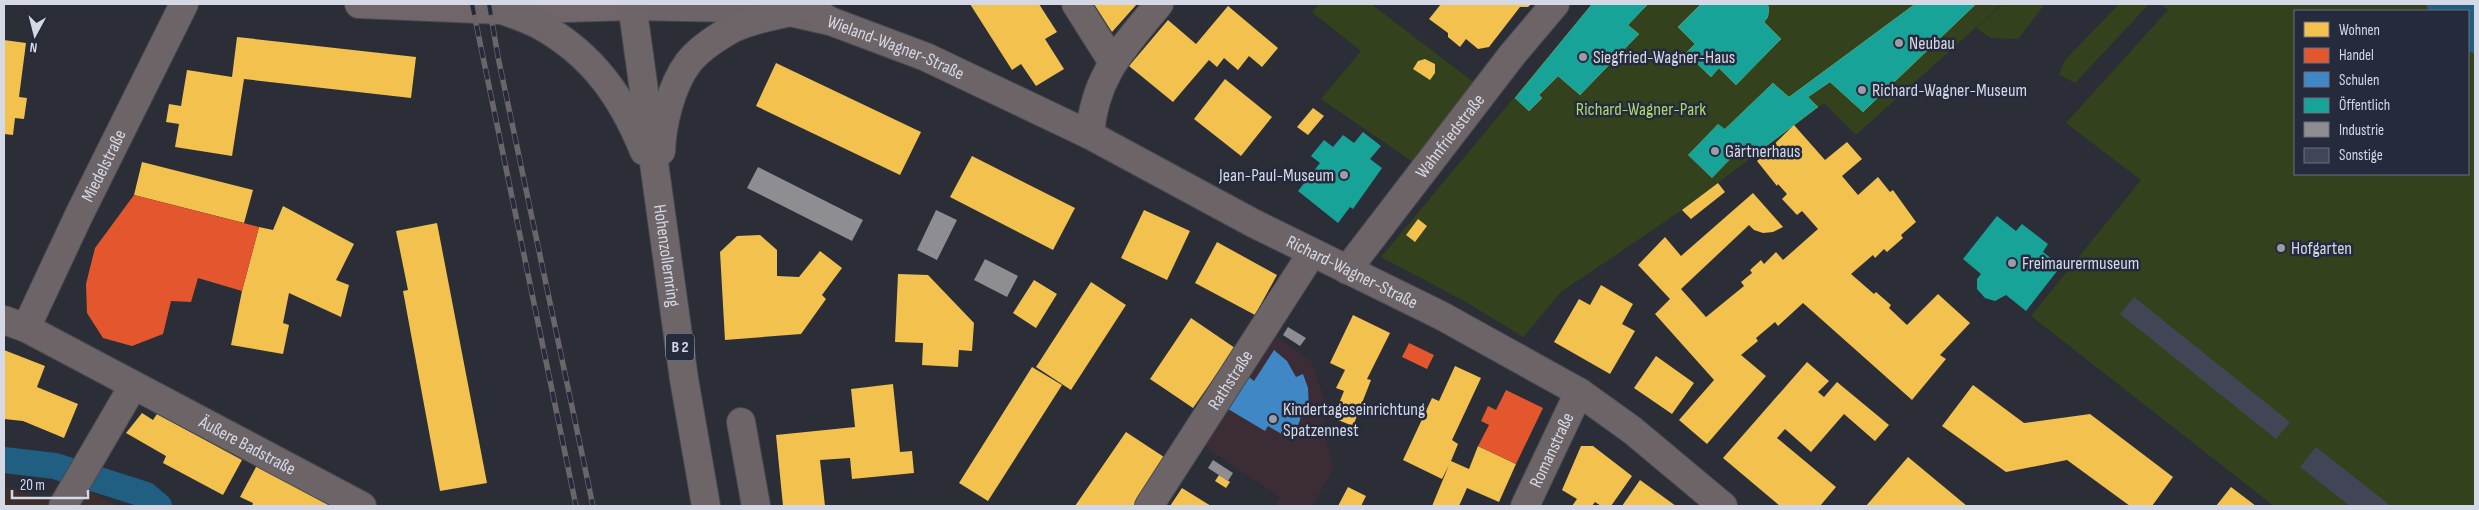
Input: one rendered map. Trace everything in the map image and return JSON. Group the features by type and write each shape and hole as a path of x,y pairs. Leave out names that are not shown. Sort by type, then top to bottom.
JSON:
{"main road":[{"path":"359,4 509,7 632,5"},
{"name":"Hohenzollernring","path":"632,5 684,379 706,506"},
{"path":"509,7 540,24 589,60 611,88 633,125 658,188"},
{"path":"658,188 661,146 668,112 678,82 688,63 731,29 795,8 830,21"}],"street":[{"name":"Miedelstraße","path":"15,324 79,215 184,4"},
{"path":"1076,4 1112,61"},
{"path":"1090,136 1091,115 1097,95 1112,61 1159,4"},
{"name":"Wahnfriedstraße","path":"1347,270 1512,55 1555,4"},
{"path":"632,5 795,8"},
{"name":"Wieland-Wagner-Straße","path":"830,21 926,57 1090,136"},
{"name":"Richard-Wagner-Straße","path":"1090,136 1312,253 1442,316 1579,392 1632,430 1723,506"},
{"name":"Rathstraße","path":"1149,506 1312,253"},
{"name":"Äußere Badstraße","path":"15,324 362,506"},
{"path":"68,498 133,386"},
{"name":"Romanstraße","path":"1525,506 1579,392"},
{"path":"741,422 756,506"}],"shaded area":[{"name":"Kindertageseinrichtung Spatzennest","path":"1276,337 1311,361 1323,396 1324,429 1333,470 1312,506 1274,506 1280,497 1204,446"},
{"path":"64,477 117,506 4,506 6,485 46,502"}],"green space":[{"path":"1319,4 1371,4 1476,84 1416,164 1321,99 1361,51 1312,12"},
{"name":"Richard-Wagner-Park","path":"1592,4 2002,4 1856,135 1824,103 1682,210 1561,292 1523,337 1468,303 1381,257"},
{"path":"2003,4 2045,4 2018,39 1991,38 1976,28"},
{"path":"2119,4 2149,4 2075,83 2059,75 2065,60"},
{"name":"Hofgarten","path":"2161,4 2475,4 2475,506 2274,506 2031,316 2141,180 2066,123 2168,10"}],"water":[{"path":"2426,4 2475,4 2475,54 2469,51 2469,10 2429,10"}],"building: Wohnen":[{"path":"970,4 1039,4 1057,32 1045,39 1064,69 1036,86 1021,64 1012,70"},
{"path":"1094,4 1137,4 1112,32"},
{"path":"1441,4 1531,4 1528,7 1520,7 1489,47 1478,49 1466,39 1460,47 1448,37 1448,33 1429,19"},
{"name":"Siegfried-Wagner-Haus","path":"1592,4 1648,4 1628,25 1639,34 1580,95 1558,76 1539,95 1542,98 1529,111 1515,98"},
{"path":"1701,4 1767,4 1769,7 1768,17 1764,22 1781,39 1736,85 1719,68 1711,77 1686,53 1695,44 1678,27"},
{"name":"Richard-Wagner-Museum","path":"1915,4 1976,4 1863,112 1830,82 1808,97 1818,107 1753,156 1725,129 1773,83 1789,97"},
{"path":"1228,6 1278,48 1262,67 1249,56 1238,70 1224,58 1217,67 1209,60 1173,102 1129,66 1168,20 1196,44"},
{"path":"237,37 416,57 411,98 244,79 232,156 175,147 179,124 166,122 169,104 181,106 187,70 232,77"},
{"path":"4,40 26,43 19,97 27,98 24,119 15,118 13,135 4,134"},
{"path":"1425,59 1435,64 1435,73 1430,80 1413,69 1418,61"},
{"path":"776,63 921,132 900,175 756,106"},
{"path":"1225,79 1272,117 1241,156 1194,119"},
{"path":"1313,108 1324,116 1308,135 1297,127"},
{"path":"1794,125 1825,160 1847,142 1862,159 1842,176 1858,195 1878,177 1890,192 1893,190 1916,222 1901,235 1903,238 1887,252 1884,249 1875,258 1873,255 1851,274 1874,294 1876,292 1891,305 1889,308 1907,325 1938,294 1970,323 1940,355 1946,359 1912,400 1803,303 1778,326 1775,322 1756,338 1758,341 1741,355 1766,376 1707,444 1679,420 1714,380 1655,314 1670,299 1638,265 1665,237 1681,256 1753,193 1783,227 1773,232 1763,233 1754,230 1749,225 1681,289 1706,317 1744,286 1741,282 1752,273 1750,270 1761,260 1764,264 1776,252 1783,260 1818,229 1802,211 1797,215 1782,199 1787,194 1778,184 1777,186 1757,161"},
{"path":"972,156 1075,208 1053,250 950,197"},
{"path":"142,162 253,190 244,223 134,195"},
{"path":"1718,183 1725,192 1691,219 1682,210"},
{"path":"283,206 354,244 336,280 349,285 341,317 289,293 283,323 289,325 283,354 231,345 242,291 259,227 273,230"},
{"path":"1144,210 1190,231 1167,280 1121,258"},
{"path":"1418,219 1427,226 1415,242 1406,235"},
{"path":"437,223 487,483 440,491 403,291 408,290 396,231"},
{"path":"760,235 777,250 777,276 799,277 820,251 842,268 822,295 826,299 801,334 725,340 720,252 737,236"},
{"path":"1217,242 1277,275 1255,315 1195,283"},
{"path":"898,274 928,275 974,323 972,351 959,350 958,367 922,365 923,343 895,342"},
{"path":"1034,280 1057,294 1036,328 1013,313"},
{"path":"1091,282 1126,305 1071,390 1036,367"},
{"path":"1601,285 1633,304 1622,324 1635,331 1610,374 1554,342 1579,299 1590,305"},
{"path":"1353,315 1390,333 1367,379 1371,380 1353,426 1333,418 1344,391 1336,388 1345,370 1330,363"},
{"path":"1191,318 1235,348 1193,408 1150,379"},
{"path":"4,350 45,366 37,387 78,404 64,438 23,421 4,419"},
{"path":"1656,356 1694,383 1672,414 1634,388"},
{"path":"1807,362 1829,381 1818,392 1824,397 1837,382 1889,425 1875,441 1844,414 1811,452 1785,429 1777,438 1836,487 1820,506 1780,506 1723,458"},
{"path":"1455,366 1481,378 1452,440 1458,444 1451,461 1469,469 1478,446 1516,464 1499,502 1467,488 1459,506 1432,506 1449,465 1442,479 1403,460 1432,398 1439,401"},
{"path":"1032,367 1062,385 988,501 959,483"},
{"path":"893,384 900,452 912,451 914,473 852,479 850,458 820,460 825,506 783,506 776,435 855,427 851,389"},
{"path":"1973,385 2024,423 2090,414 2173,477 2152,506 2130,506 2067,460 2006,472 1942,426"},
{"path":"142,413 153,420 157,414 242,460 223,495 163,463 166,456 126,433"},
{"path":"1126,432 1167,459 1134,506 1075,506"},
{"path":"1581,446 1593,446 1632,476 1611,506 1601,506 1595,502 1592,506 1572,506 1577,499 1562,490"},
{"path":"1908,457 1967,506 1866,506"},
{"path":"257,465 332,506 252,506 253,503 240,497"},
{"path":"1219,475 1230,482 1226,488 1215,481"},
{"path":"1640,480 1676,506 1622,506"},
{"path":"1348,487 1366,496 1361,506 1338,506"},
{"path":"2231,487 2256,506 2216,506"},
{"path":"1182,488 1211,506 1170,506"}],"building: Handel":[{"name":"Gärtnerhaus","path":"1718,124 1742,147 1712,178 1688,155"},
{"path":"134,195 259,227 242,291 198,278 191,302 171,301 163,334 132,346 103,338 87,313 86,284 95,248"},
{"path":"1409,343 1434,355 1427,369 1402,357"},
{"path":"1506,390 1543,408 1516,464 1478,446 1489,425 1481,421 1488,406 1496,410"}],"building: Schulen":[{"path":"1274,350 1287,361 1296,377 1303,374 1308,388 1309,411 1301,410 1300,420 1292,440 1268,426 1265,431 1228,409 1249,377 1254,381"}],"building: Öffentlich":[{"name":"Siegfried-Wagner-Haus","path":"1592,4 1648,4 1628,25 1639,34 1580,95 1558,76 1539,95 1542,98 1529,111 1515,98"},
{"path":"1701,4 1767,4 1769,7 1768,17 1764,22 1781,39 1736,85 1719,68 1711,77 1686,53 1695,44 1678,27"},
{"name":"Richard-Wagner-Museum","path":"1915,4 1976,4 1863,112 1830,82 1808,97 1818,107 1753,156 1742,147 1712,178 1688,155 1718,124 1725,129 1773,83 1789,97"},
{"name":"Jean-Paul-Museum","path":"1363,132 1381,146 1370,159 1382,168 1353,209 1350,207 1338,223 1298,191 1320,163 1311,156 1324,140 1333,147 1343,135 1354,143"},
{"name":"Freimaurermuseum","path":"1997,216 2016,231 2022,224 2048,244 2043,252 2061,266 2026,311 2006,295 1995,301 1985,298 1977,289 1977,279 1981,274 1963,259"}],"building: Industrie":[{"path":"758,167 863,220 852,241 747,188"},
{"path":"936,210 957,220 937,260 917,250"},
{"path":"985,259 1018,276 1007,297 974,280"},
{"path":"1288,327 1306,338 1300,346 1283,335"},
{"path":"1213,460 1233,473 1228,481 1208,468"}],"building: Sonstige":[{"path":"2134,297 2290,422 2276,439 2120,314"},
{"path":"2316,447 2391,506 2350,506 2300,467"}],"waterway":[{"path":"4,460 55,466 146,495 159,506"}],"railway":[{"path":"472,4 576,506"},
{"path":"489,4 498,57 593,506"}],"place":[{"name":"Neubau","path":"1899,43"},
{"name":"Siegfried-Wagner-Haus","path":"1583,57"},
{"name":"Richard-Wagner-Museum","path":"1862,90"},
{"name":"Gärtnerhaus","path":"1715,151"},
{"name":"Jean-Paul-Museum","path":"1344,175"},
{"name":"Hofgarten","path":"2281,248"},
{"name":"Freimaurermuseum","path":"2012,263"},
{"name":"Kindertageseinrichtung Spatzennest","path":"1273,419"}]}
